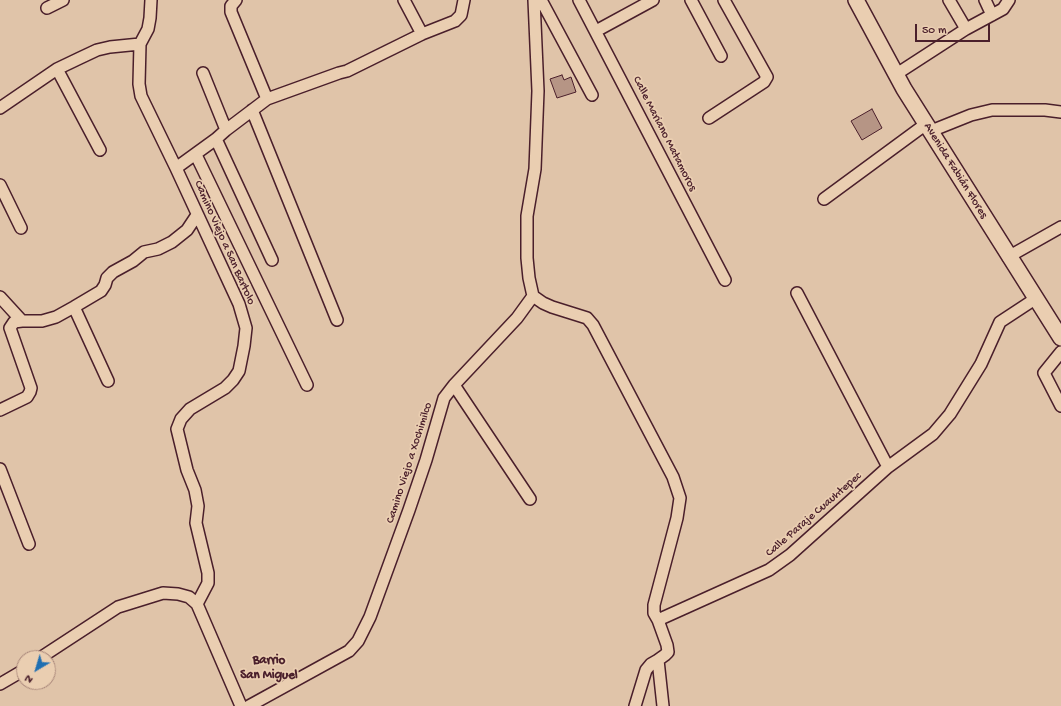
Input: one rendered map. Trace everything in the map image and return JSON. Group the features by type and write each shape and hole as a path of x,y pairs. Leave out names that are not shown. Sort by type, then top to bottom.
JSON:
{"main road":[{"name":"Avenida Fabián Flores","path":"856,0 895,75 1008,257 1061,338"}],"street":[{"path":"47,8 63,0"},
{"path":"151,0 149,24 140,44 139,84 141,96 176,168 216,140 226,130 267,99 339,72 347,71 422,34 459,18 464,0"},
{"path":"404,0 422,34"},
{"path":"534,0 538,91 535,169 527,216 527,264 533,296 552,308 587,318 593,325 673,477 680,498 677,518 654,605 654,613 667,645 668,652 651,664 646,670 635,706"},
{"path":"541,0 592,95"},
{"name":"Calle Mariano Matamoros","path":"579,0 725,280"},
{"path":"596,31 654,0"},
{"path":"690,0 721,56"},
{"path":"709,118 764,82 767,77 724,0"},
{"path":"949,0 966,29"},
{"path":"985,0 992,15"},
{"path":"895,75 966,29 1003,9 1009,0"},
{"path":"234,3 231,12 267,99"},
{"path":"0,108 57,69 97,50 140,44"},
{"path":"57,69 100,150"},
{"path":"203,73 226,130"},
{"path":"252,110 337,320"},
{"path":"824,199 928,128 992,110 1046,110 1061,112"},
{"path":"216,140 272,260"},
{"path":"196,155 307,385"},
{"name":"Camino Viejo a San Bartolo","path":"176,168 239,304 246,328 239,371 233,380 225,388 190,409 181,419 177,429 187,470 195,490 198,506 196,523 208,573 208,583 198,604"},
{"path":"0,185 21,228"},
{"path":"0,410 27,397 31,388 10,328 14,322 42,321 56,317 74,307 101,291 107,278 113,272 133,261 144,252 158,249 172,242 187,230 197,215"},
{"path":"1008,257 1061,227"},
{"path":"797,293 888,467"},
{"name":"Camino Viejo a Xochimilco","path":"249,706 349,651 358,641 370,617 407,517 426,460 444,398 454,385 517,318 533,296"},
{"path":"0,297 22,321"},
{"name":"Calle Paraje Cuauhtepec","path":"658,620 769,570 790,555 888,467 933,434 950,414 981,364 1000,322 1035,299"},
{"path":"74,307 108,382"},
{"path":"1061,352 1044,373 1061,406"},
{"path":"454,385 530,500"},
{"path":"0,469 29,544"},
{"path":"52,650 118,607 163,593 178,594 189,597 198,604 241,706"},
{"path":"658,660 663,706"},
{"path":"0,684 16,675"}],"building":[{"path":"562,75 564,80 571,77 576,92 557,98 550,79"},
{"path":"872,109 882,128 862,140 851,121"}],"district":[{"name":"Barrio San Miguel","path":"269,668"}]}
